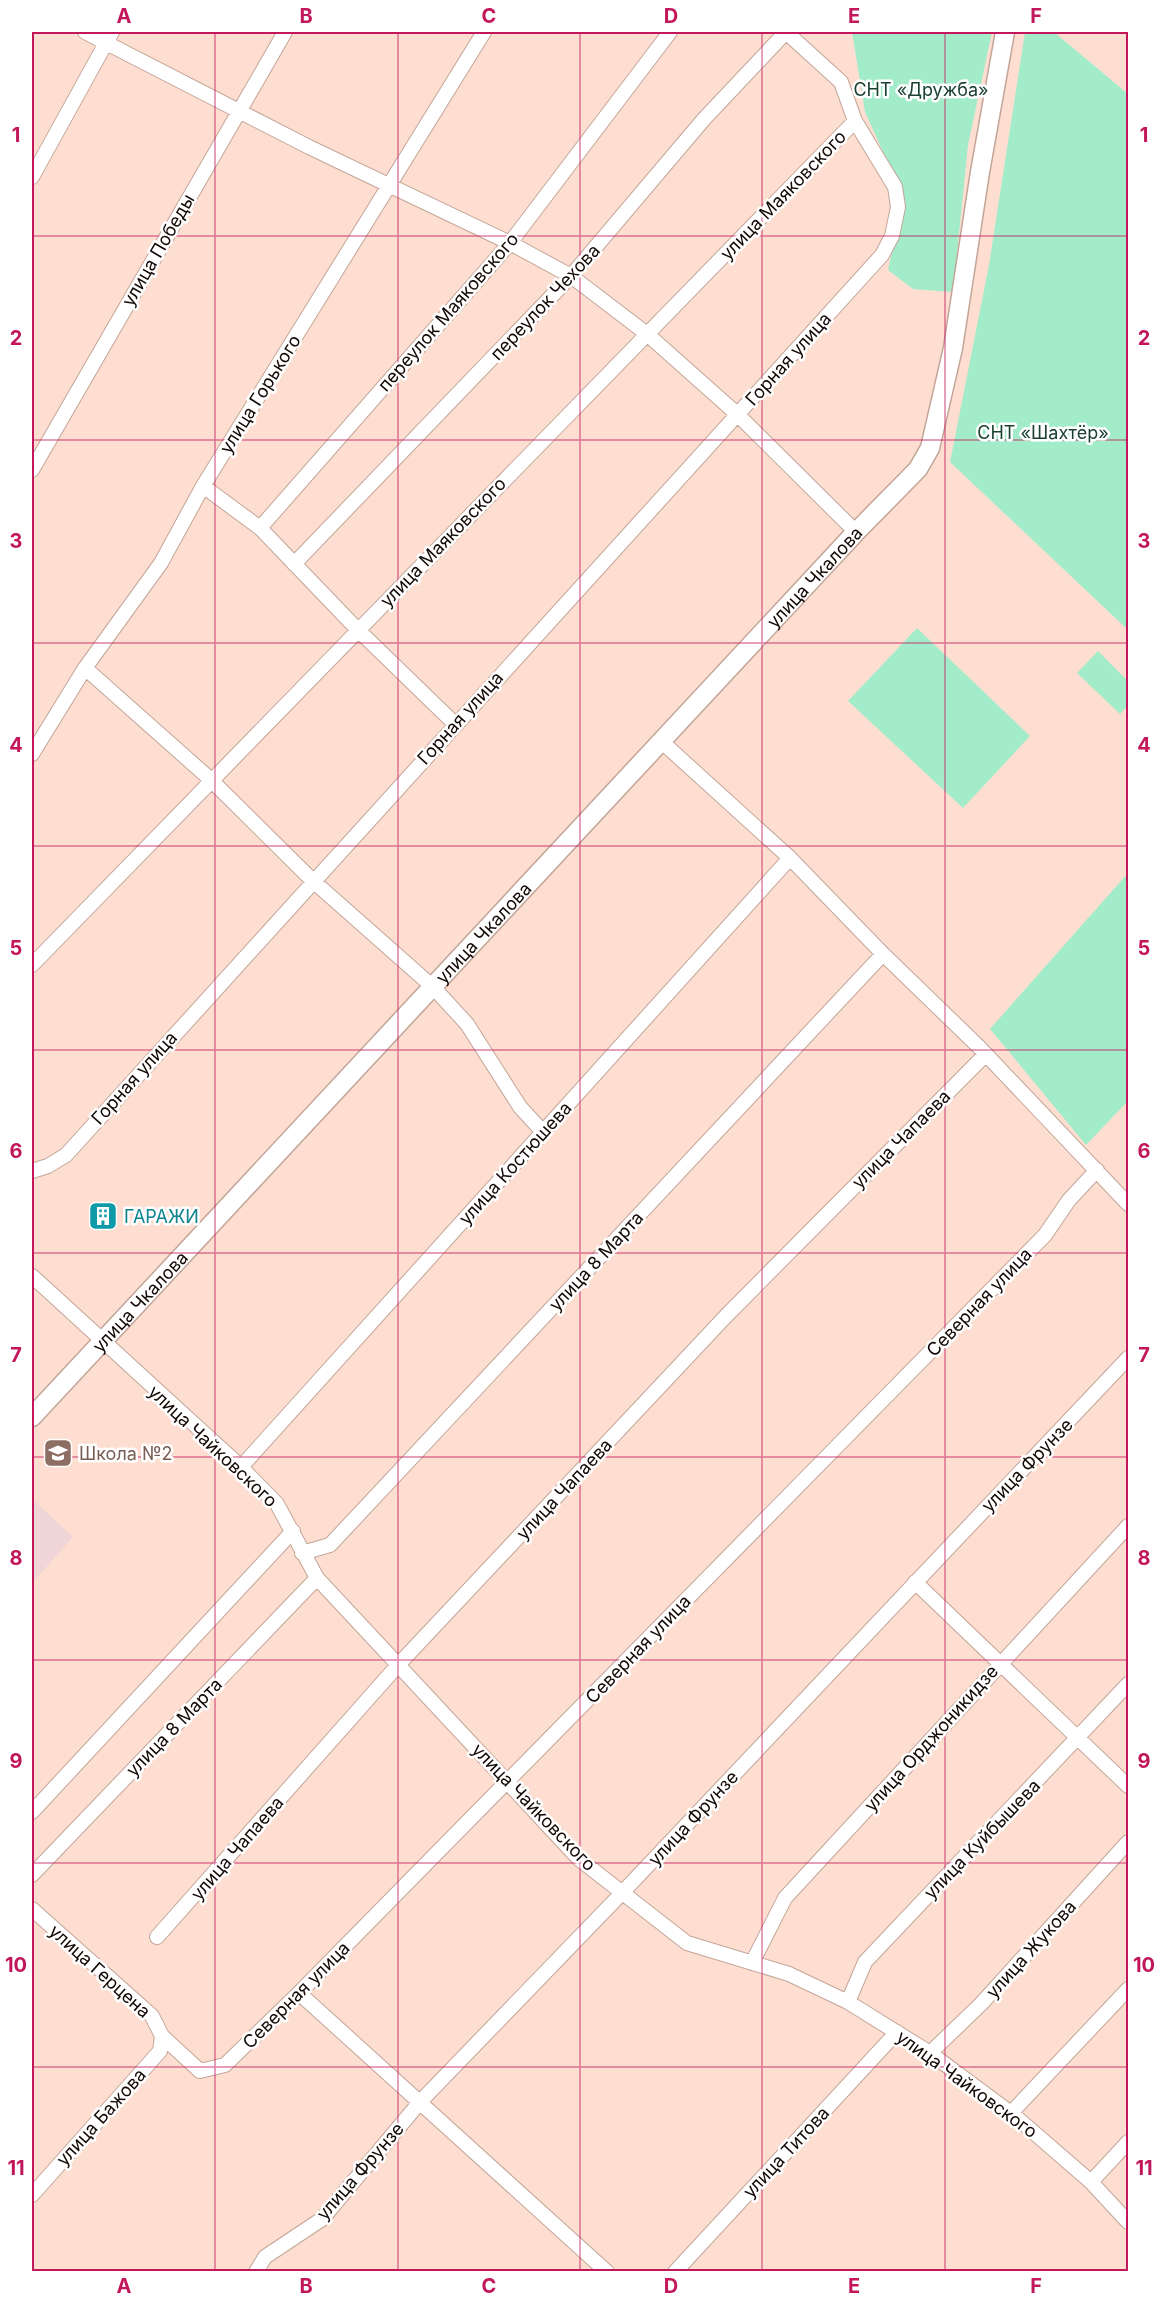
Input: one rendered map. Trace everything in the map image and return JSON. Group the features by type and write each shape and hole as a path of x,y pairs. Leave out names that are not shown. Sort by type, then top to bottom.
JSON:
{"main road":[{"name":"улица Чкалова","path":"32,1417 856,532 918,469 930,448 953,348 980,172 1005,32"}],"street":[{"path":"85,32 109,37 309,147 510,243 571,276 647,334 737,414 856,532"},
{"name":"улица Победы","path":"32,470 285,32"},
{"name":"улица Горького","path":"32,754 85,668 161,563 203,486 484,32"},
{"name":"переулок Маяковского","path":"260,528 510,243 623,90 670,32"},
{"name":"Горная улица","path":"32,1171 48,1166 66,1155 312,880 882,255 892,236 898,207 895,188 855,121 842,82 786,32"},
{"name":"переулок Чехова","path":"294,564 571,276 704,120 786,32"},
{"path":"32,177 109,37"},
{"name":"улица Маяковского","path":"32,966 210,779 855,121"},
{"path":"203,486 260,528 357,629 455,724"},
{"path":"85,668 210,779 312,880 433,987 466,1024 520,1107 543,1132"},
{"path":"662,742 790,858 883,954 986,1054 1128,1204"},
{"name":"улица Костюшева","path":"241,1467 790,858"},
{"name":"улица 8 Марта","path":"302,1553 330,1545 883,954"},
{"name":"улица Чапаева","path":"157,1937 399,1664 726,1316 986,1054"},
{"name":"Северная улица","path":"162,2036 200,2072 225,2065 300,1993 1045,1235 1069,1200 1097,1170"},
{"name":"улица Чайковского","path":"32,1276 241,1467 277,1504 317,1578 509,1781 579,1859 621,1894 687,1943 789,1974 848,2002 930,2053 1011,2113 1091,2182 1128,2222"},
{"name":"улица Фрунзе","path":"256,2271 265,2257 322,2219 420,2102 621,1894 1128,1358"},
{"name":"улица Орджоникидзе","path":"752,1963 785,1898 1128,1526"},
{"path":"32,1812 292,1531"},
{"name":"улица 8 Марта","path":"32,1875 317,1578"},
{"path":"915,1582 1128,1786"},
{"name":"улица Куйбышева","path":"848,2002 865,1962 1128,1684"},
{"name":"улица Жукова","path":"930,2053 981,2004 1128,1842"},
{"name":"улица Герцена","path":"32,1909 152,2016 162,2036"},
{"path":"1011,2113 1128,1989"},
{"path":"300,1993 607,2271"},
{"name":"улица Титова","path":"675,2271 897,2032"},
{"name":"улица Бажова","path":"32,2195 160,2051 162,2036"},
{"path":"1091,2182 1128,2142"}],"shaded area":[{"path":"32,1499 73,1537 32,1583"}],"green space":[{"name":"СНТ «Дружба»","path":"852,32 992,32 968,145 953,292 913,289 888,270 904,198 865,112"},
{"name":"СНТ «Шахтёр»","path":"1025,32 1054,32 1128,94 1128,630 950,462 989,265"},
{"path":"917,628 1030,736 963,808 848,701"},
{"path":"1098,651 1128,681 1128,705 1120,714 1077,673"},
{"path":"1128,873 1128,1101 1086,1145 990,1029"}],"place":[{"name":"ГАРАЖИ","path":"103,1216"},
{"name":"Школа №2","path":"58,1453"}]}
